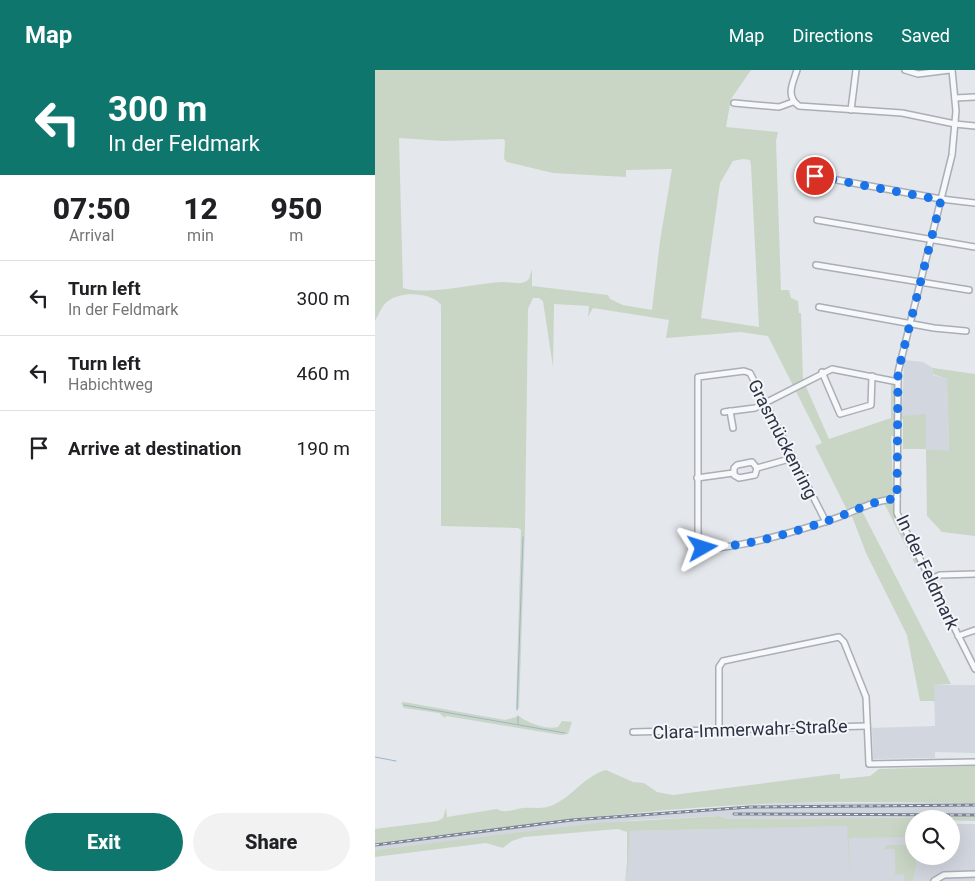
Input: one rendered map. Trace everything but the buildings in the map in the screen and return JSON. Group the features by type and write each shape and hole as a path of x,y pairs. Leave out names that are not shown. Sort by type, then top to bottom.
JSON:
{"street":[{"path":"793,102 791,90 797,70"},
{"path":"851,110 856,70"},
{"path":"905,70 918,74 951,70"},
{"name":"In der Feldmark","path":"951,70 955,98 952,155 900,360 898,382 897,499 900,522 975,669"},
{"path":"955,98 975,97"},
{"path":"733,103 779,107 793,102 806,107 902,113 955,124 975,126"},
{"path":"815,176 941,200 975,203"},
{"path":"817,220 930,241 975,247"},
{"path":"816,265 969,290"},
{"path":"819,307 966,331"},
{"path":"733,428 727,411 751,409 822,372 837,370 898,382"},
{"name":"Grasmückenring","path":"746,371 750,373 793,458 826,522 762,539 705,548 701,547 698,543 697,377 746,371"},
{"path":"822,372 840,414 871,405 872,376"},
{"path":"757,468 793,458"},
{"path":"733,473 734,468 739,464 752,462 757,468"},
{"path":"697,478 733,473 739,478 753,476 757,468"},
{"path":"826,522 882,501 897,499"},
{"path":"929,580 940,575 975,574"},
{"name":"In der Feldmark","path":"958,636 975,630"},
{"path":"719,730 719,667 723,661 839,637 845,642 867,697 867,758 871,765 975,762"},
{"name":"Clara-Immerwahr-Straße","path":"633,732 867,726"},
{"path":"934,881 944,875 975,874"}],"shaded area":[{"path":"904,360 923,362 933,368 933,375 947,379 949,452 926,449 902,416"},
{"path":"934,685 975,685 975,753 935,752 935,758 873,759 872,728 935,726"},
{"path":"790,803 975,803 975,817 960,817 960,810 905,810 905,818 727,819 720,816 635,820 375,850 375,844 572,818"},
{"path":"905,824 905,865 960,865 960,824 975,824 975,881 625,881 630,831"}],"green space":[{"path":"375,70 751,70 731,99 726,127 778,132 776,141 781,290 789,290 791,298 798,301 799,313 801,313 803,380 829,439 891,418 891,385 895,385 893,414 895,414 895,436 891,436 893,494 847,510 815,446 822,443 768,336 740,332 666,338 669,320 593,308 588,317 589,306 554,304 553,367 543,301 539,298 533,298 528,309 525,528 519,708 516,710 521,530 518,528 441,526 441,305 431,297 408,294 394,298 386,303 375,321","holes":["399,138 444,141 503,139 505,141 504,159 507,162 553,173 626,177 626,170 672,169 660,241 652,310 623,305 610,299 608,295 532,286 532,269 529,279 521,283 503,282 426,291 403,288","750,160 751,165 759,327 701,318 720,183 733,161"]},
{"path":"902,363 902,416 926,414 926,449 903,449 903,419 899,419 901,413 899,372"},
{"path":"933,368 975,374 975,536 942,532 927,516 926,449 949,451 947,379 933,374"},
{"path":"883,501 890,501 894,505 896,519 918,563 915,564"},
{"path":"861,509 951,684 934,685 935,701 920,701 907,635 866,553 852,516 853,511"},
{"path":"401,703 505,720 519,716 548,728 558,727 562,721 572,722 568,734 561,735 446,716 445,718 439,713 404,708"},
{"path":"975,766 975,803 812,802 737,805 582,818 375,844 375,829 438,821 443,818 446,808 447,817 497,809 506,811 547,807 563,800 590,777 606,770 633,782 644,783 657,792 673,795 835,774 840,774 840,779 870,776 879,769"},
{"path":"720,816 727,819 905,818 905,837 849,838 850,881 847,826 630,831 627,881 627,832 618,829 524,837 512,841 503,848 486,843 375,857 375,850 597,823"},
{"path":"960,817 975,817 975,821 960,821"},
{"path":"886,845 905,845 905,865 916,865 913,881 904,881 904,874 895,875 895,849 884,849"}],"waterway":[{"path":"517,710 523,537"},
{"path":"404,705 565,733"},
{"path":"518,716 518,724"},
{"path":"375,757 396,761"}],"railway":[{"path":"375,845 572,820 750,807 975,805"},
{"path":"734,814 975,815"}],"route":[{"path":"703,548 762,539 806,528 882,501 897,499 898,372 904,341 941,200 815,176"}]}
